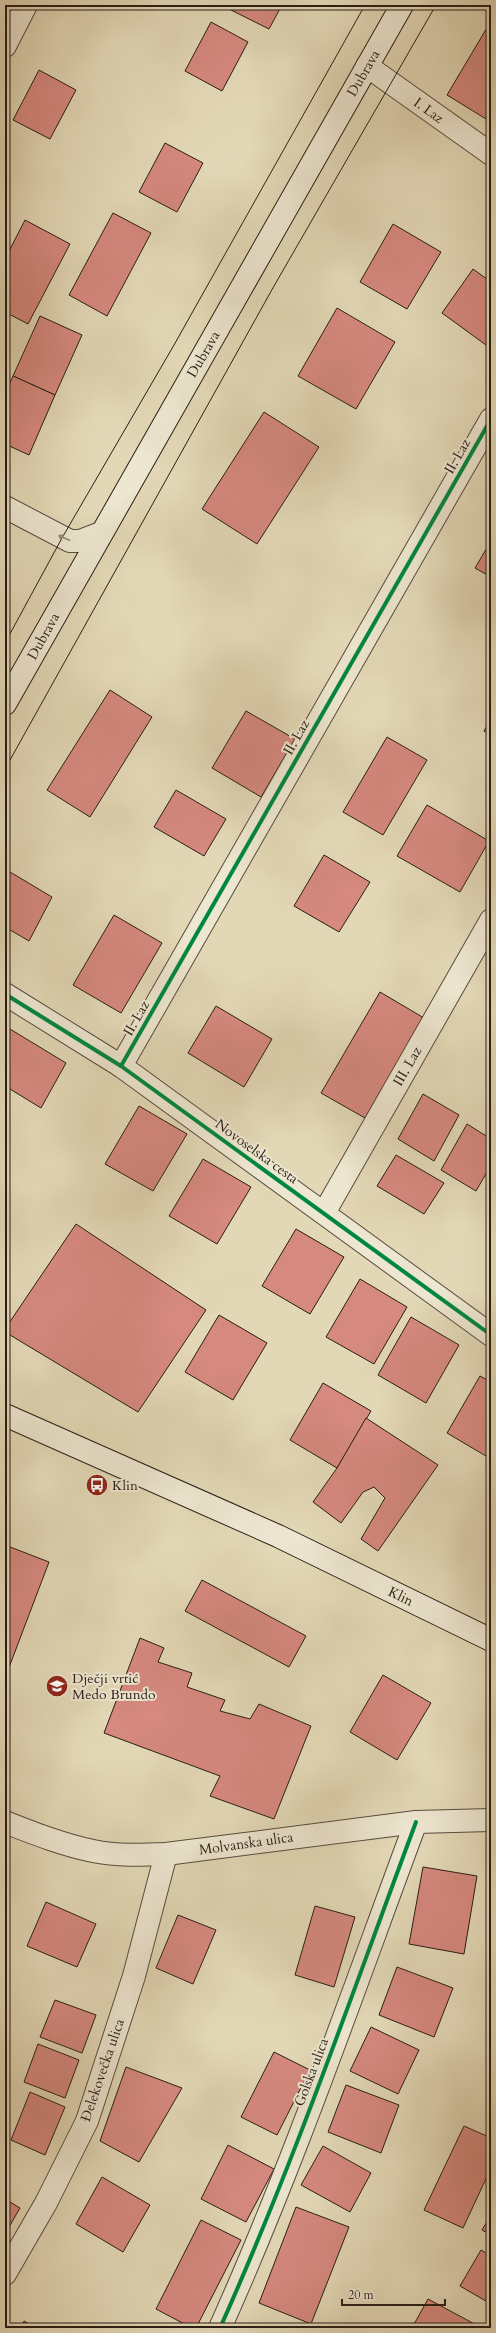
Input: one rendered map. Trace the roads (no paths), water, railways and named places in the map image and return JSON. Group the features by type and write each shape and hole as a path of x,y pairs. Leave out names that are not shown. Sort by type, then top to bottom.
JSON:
{"street":[{"path":"5,46 26,5"},
{"name":"Dubrava","path":"5,704 402,5"},
{"name":"I. Laz","path":"367,66 491,154"},
{"name":"II. Laz","path":"121,1066 491,419"},
{"path":"5,507 70,541 80,541 101,533"},
{"name":"III. Laz","path":"324,1213 491,920"},
{"name":"Novoselska cesta","path":"5,994 121,1066 491,1334"},
{"name":"Klin","path":"5,1415 278,1536 491,1640"},
{"name":"Molvanska ulica","path":"5,1822 93,1851 132,1855 166,1854 416,1822 491,1820"},
{"name":"Golska ulica","path":"220,2328 243,2277 335,2042 416,1822"},
{"name":"Đelekovečka ulica","path":"5,2274 46,2203 86,2121 134,1976 166,1854"}],"tram line":[{"path":"5,643 62,538 174,345 365,5"},
{"path":"5,769 274,286 436,5"}],"place":[{"name":"Klin","path":"97,1485"},
{"name":"Dječji vrtić Medo Brundo","path":"57,1686"}]}
